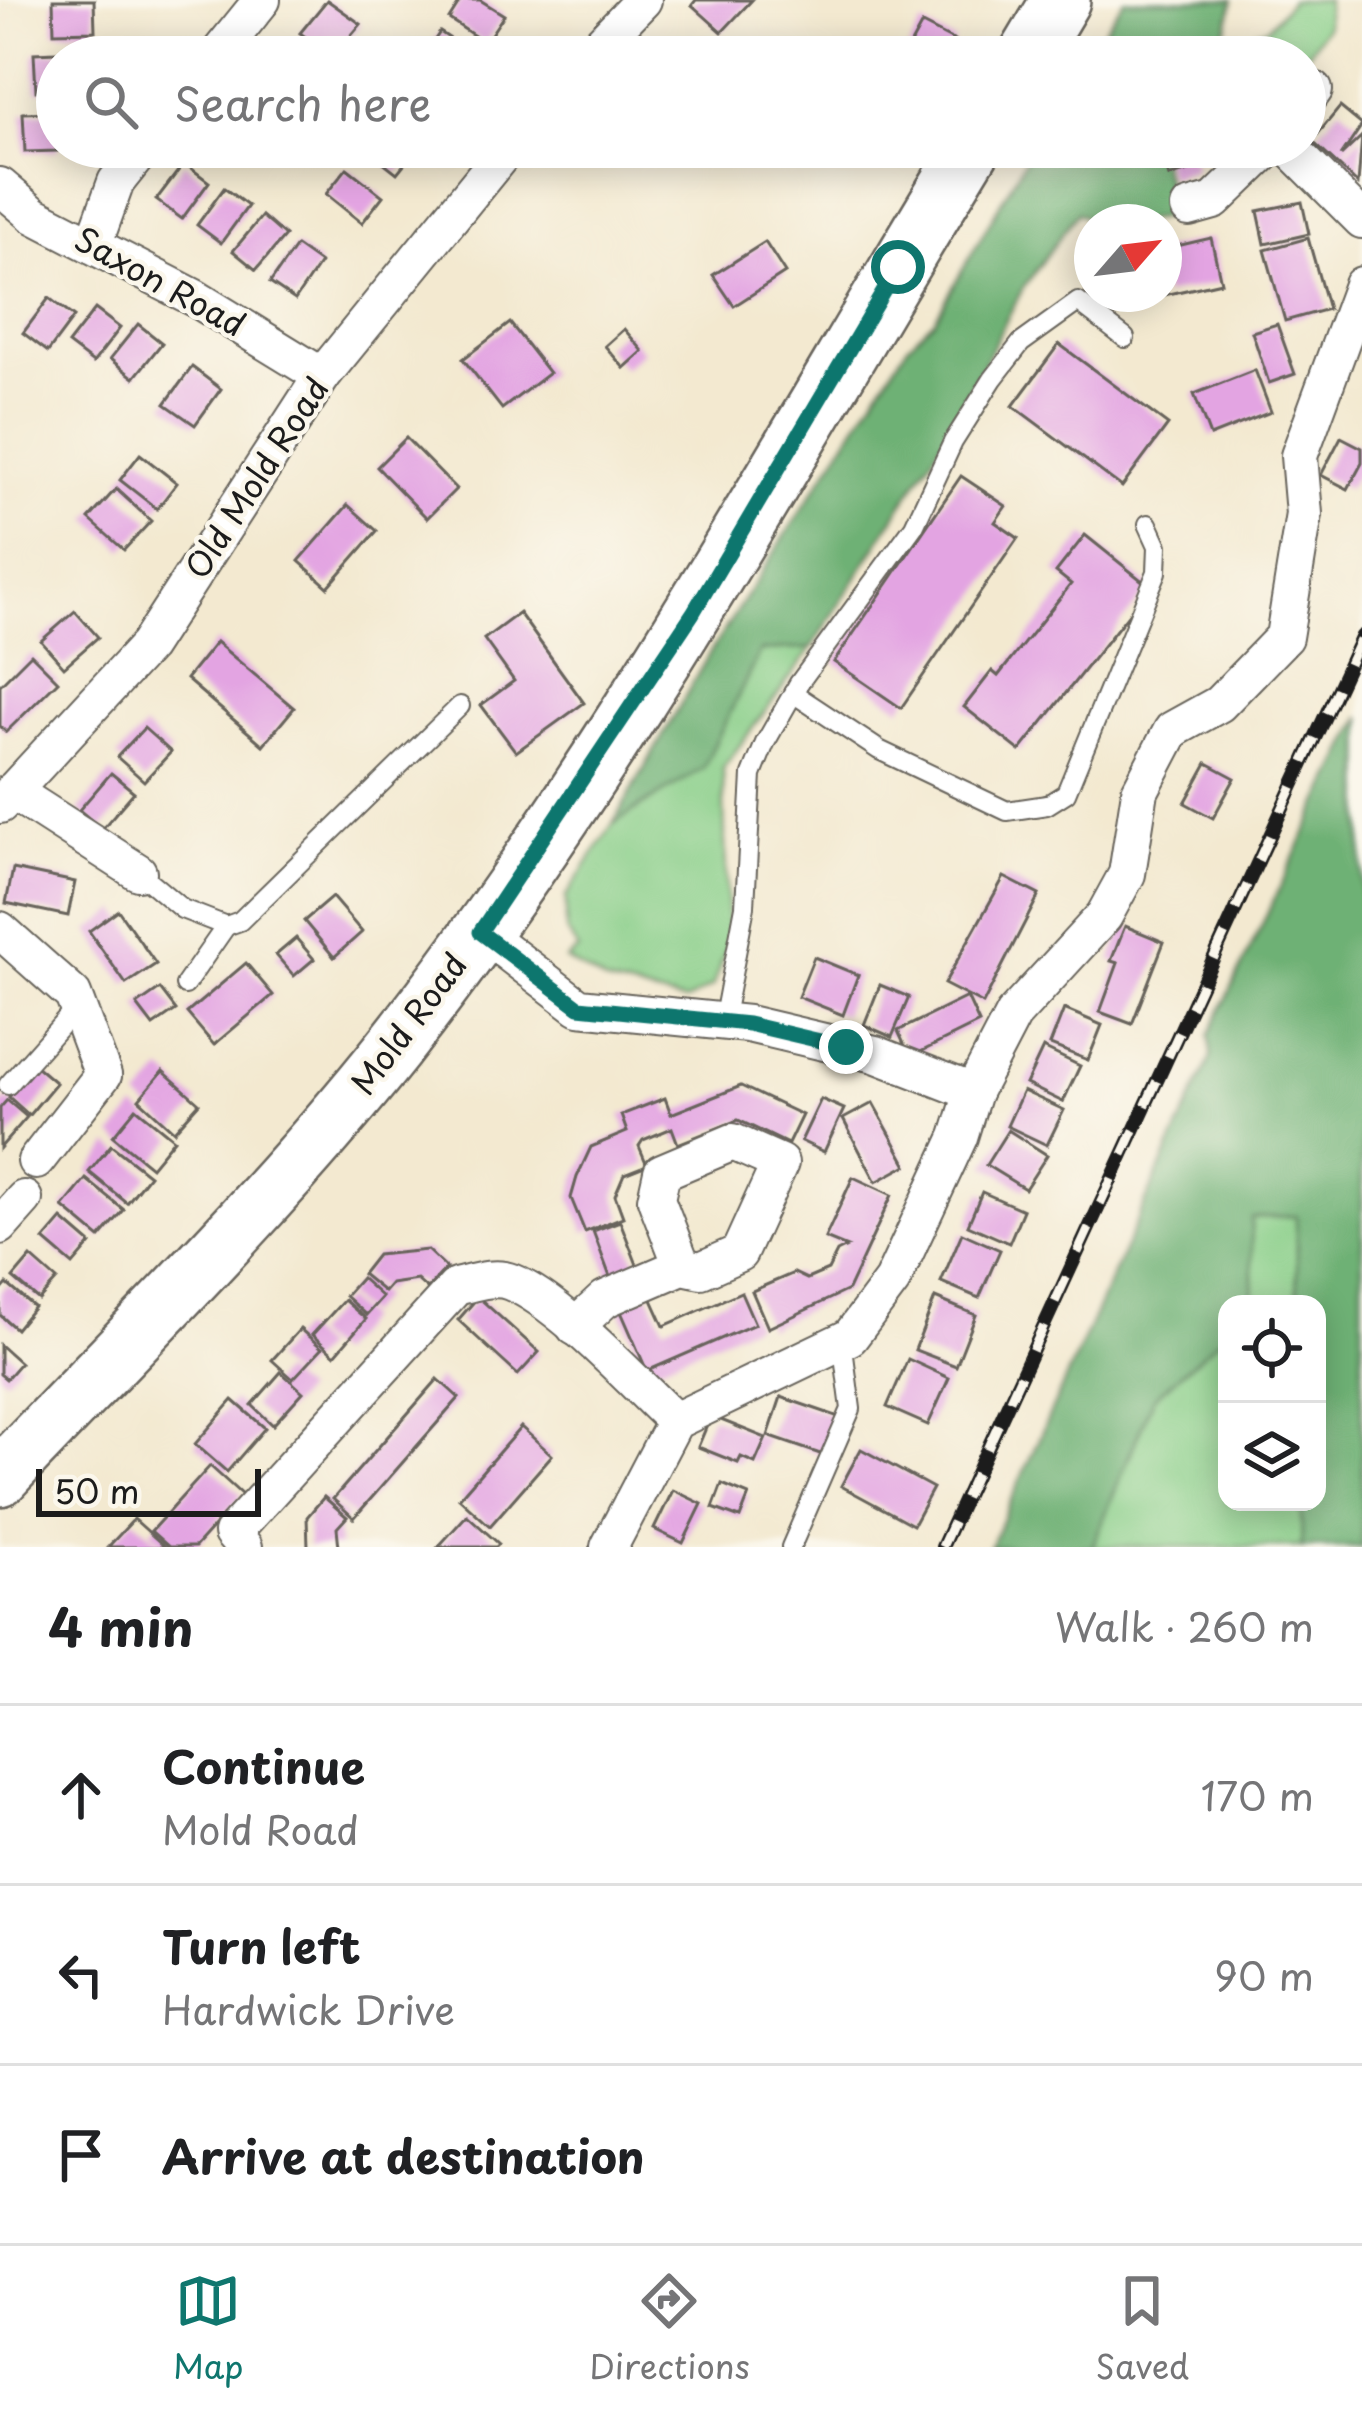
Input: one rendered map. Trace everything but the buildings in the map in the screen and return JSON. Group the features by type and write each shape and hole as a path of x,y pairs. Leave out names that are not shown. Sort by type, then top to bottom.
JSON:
{"main road":[{"path":"1040,36 1061,0"},
{"name":"Mold Road","path":"0,1477 314,1145 480,932 693,613 958,168"}],"street":[{"path":"233,36 262,0"},
{"path":"608,36 643,0"},
{"path":"94,243 116,182 127,168"},
{"name":"Old Mold Road","path":"6,798 147,646 322,376 491,168"},
{"path":"1189,208 1214,201 1248,168"},
{"path":"1310,168 1362,220"},
{"name":"Saxon Road","path":"0,186 34,215 94,243 322,376"},
{"path":"610,1547 675,1421 842,1340 892,1282 959,1137 973,1092 1013,1015 1104,916 1127,874 1140,791 1172,730 1219,704 1284,637 1304,514 1299,456 1362,285"},
{"path":"6,798 138,872"},
{"path":"0,930 73,995 103,1075 36,1161"},
{"path":"480,932 579,1007 723,1022 875,1054 973,1092"},
{"path":"575,1327 605,1299 682,1266"},
{"path":"232,1542 456,1287 486,1279 511,1282 575,1327 675,1421"}],"lane":[{"path":"723,1022 746,906 752,775 794,693 914,526 967,418 1022,343 1078,302 1125,338"},
{"path":"794,693 879,750 1007,811 1047,805 1066,794 1156,572 1158,546 1148,524"},
{"path":"185,986 226,926 274,890 460,706"},
{"path":"138,872 182,909 226,926"},
{"path":"8,1085 77,1006"},
{"path":"790,1547 850,1409 842,1340"}],"green space":[{"path":"1124,0 1233,0 1221,36 1100,36"},
{"path":"1291,0 1327,0 1326,26 1319,36 1248,35 1267,28"},
{"path":"1020,168 1162,168 1172,204 1074,204 1074,217 1022,290 948,432 812,648 760,651 703,768 613,824 709,654 908,345 935,319"},
{"path":"812,648 723,768 728,943 713,986 685,1002 606,983 566,960 578,950 566,930 566,897 613,824 702,767 760,651"},
{"path":"1362,716 1362,1547 1302,1547 1301,1511 1326,1511 1326,1295 1298,1295 1296,1216 1251,1218 1254,1295 1218,1295 1218,1340 1153,1398 1092,1547 990,1547 1211,1057 1209,1035"},
{"path":"1297,1216 1298,1295 1254,1295 1250,1218"},
{"path":"1218,1340 1218,1511 1301,1511 1302,1547 1092,1547 1153,1398"}],"railway":[{"path":"942,1547 1362,636"}],"route":[{"path":"846,1047 748,1024 579,1007 480,932 693,613 819,409 898,267"}]}
